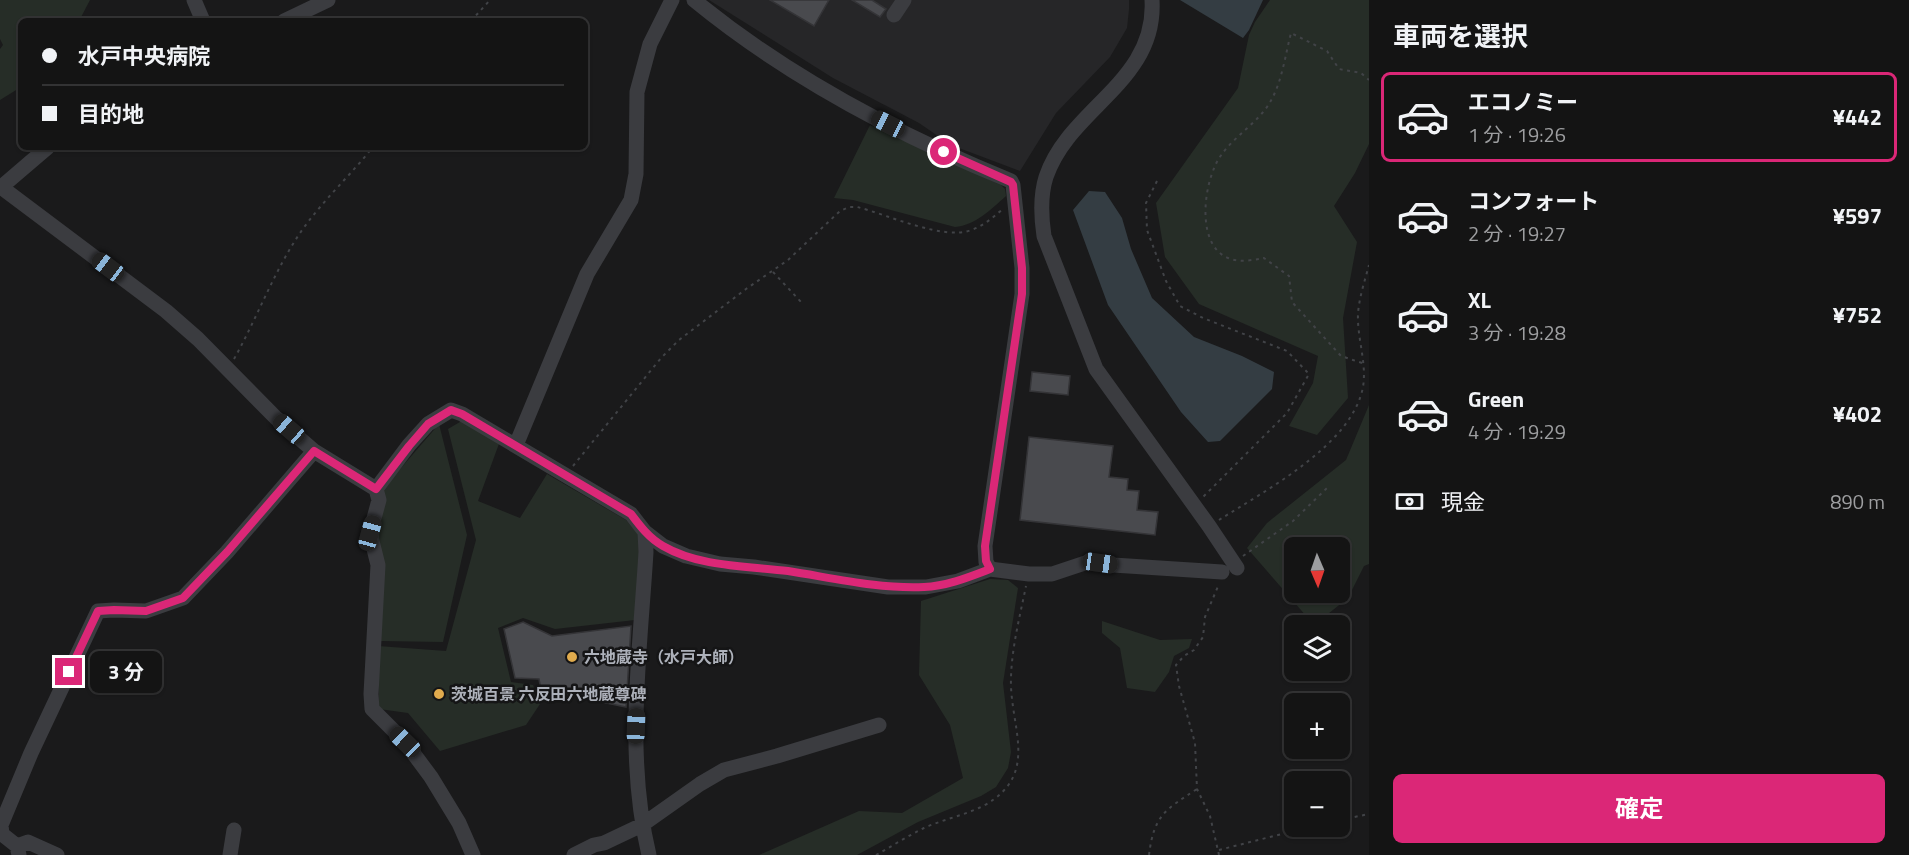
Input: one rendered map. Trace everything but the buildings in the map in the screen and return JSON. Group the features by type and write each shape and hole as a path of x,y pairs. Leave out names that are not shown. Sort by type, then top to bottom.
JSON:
{"street":[{"path":"194,0 202,18"},
{"path":"290,18 328,0"},
{"path":"516,445 587,274 632,200 636,174 638,85 650,44 672,0"},
{"path":"694,0 722,23 812,84 1013,185 1022,268 1022,294 987,534 986,561 990,569"},
{"path":"894,15 904,0"},
{"path":"376,489 428,424 451,410 516,445 631,514 645,532 663,546 686,556 720,564 801,573 888,587 926,587 958,581 990,569 1029,574 1053,574 1088,561 1113,565 1231,568 1209,526 1096,369 1044,236 1041,213 1046,176 1054,158 1068,138 1124,77 1144,49 1150,27 1152,0"},
{"path":"45,150 1,188 166,311 198,339 276,418 314,451 376,489 379,500 370,533 378,565 372,709 405,742 430,777 459,823 472,855"},
{"path":"57,855 28,842 18,850 2,834 1,825 31,753 98,611 146,611 183,598 227,552 314,451"},
{"path":"645,532 646,552 636,745 637,786 649,855"},
{"path":"574,855 642,825 724,770 879,724"},
{"path":"230,855 234,830"}],"path":[{"path":"474,18 490,0"},
{"path":"1362,363 1341,356 1292,302 1289,276 1264,258 1246,261 1227,258 1210,241 1205,216 1212,171 1221,155 1268,105 1278,84 1291,33 1327,51 1339,69 1360,74 1369,81"},
{"path":"228,370 252,327 282,262 300,233 370,150"},
{"path":"1157,181 1146,203 1147,230 1166,281 1180,306 1203,318 1287,351 1308,374 1287,413 1194,506"},
{"path":"566,475 661,358 679,340 788,260 834,215 849,207 863,209 923,227 953,233 973,230 986,223 1014,199"},
{"path":"1209,526 1301,468 1346,425 1358,404 1363,385 1358,312 1369,265"},
{"path":"773,272 802,303"},
{"path":"1219,855 1210,816 1197,789 1195,743 1181,696 1176,665 1194,650 1203,637 1205,617 1231,568 1293,521 1327,488"},
{"path":"876,855 924,828 984,806 998,796 1011,782 1017,769 1019,754 1011,680 1013,652 1029,574"},
{"path":"1149,855 1151,836 1157,820 1197,789"},
{"path":"1350,818 1369,814"},
{"path":"1219,850 1284,833"}],"shaded area":[{"path":"0,0 90,0 81,18 18,18 18,89 0,100 0,49 3,45 0,39"},
{"path":"709,0 1129,0 1129,9 1127,28 1110,57 1056,113 1020,171 951,145 919,123 833,78"},
{"path":"1180,0 1263,0 1243,38"},
{"path":"1270,0 1369,0 1369,144 1355,173 1334,206 1357,242 1343,318 1348,398 1317,435 1289,426 1313,383 1318,356 1199,304 1165,257 1156,203 1238,88 1249,35"},
{"path":"870,125 1001,185 1005,189 1006,196 976,220 955,227 853,200 834,198"},
{"path":"1089,191 1105,192 1122,218 1131,249 1152,298 1194,337 1242,356 1274,372 1272,389 1220,441 1208,442 1181,412 1108,305 1073,210"},
{"path":"1369,405 1369,564 1364,566 1350,594 1350,537 1284,537 1284,591 1247,548 1267,523 1346,460"},
{"path":"465,419 500,441 478,501 520,518 547,474 626,520 645,542 635,620 555,629 523,618 498,628 511,682 533,685 540,704 526,725 440,751 408,713 379,709 378,646 446,651 476,540 448,429"},
{"path":"439,424 467,535 443,642 381,641 375,535 382,490"},
{"path":"990,579 1008,580 1018,588 1003,683 1011,752 1008,768 996,787 981,796 918,822 857,855 759,855 859,811 902,813 963,778 950,725 919,675 921,601"},
{"path":"1295,603 1342,603 1327,615 1305,615"},
{"path":"1102,621 1160,640 1192,639 1189,648 1174,656 1169,672 1155,692 1127,688 1120,648 1102,633"}],"place":[{"name":"六地蔵寺（水戸大師）","path":"572,657"},
{"name":"茨城百景 六反田六地蔵尊碑","path":"439,694"}],"route":[{"path":"69,672 98,611 146,611 183,598 227,552 314,451 376,489 428,424 451,410 462,414 631,514 645,532 663,546 686,556 720,564 774,569 888,587 926,587 958,581 990,569 986,561 985,546 1022,294 1022,268 1013,185 1011,182 944,152"}]}
